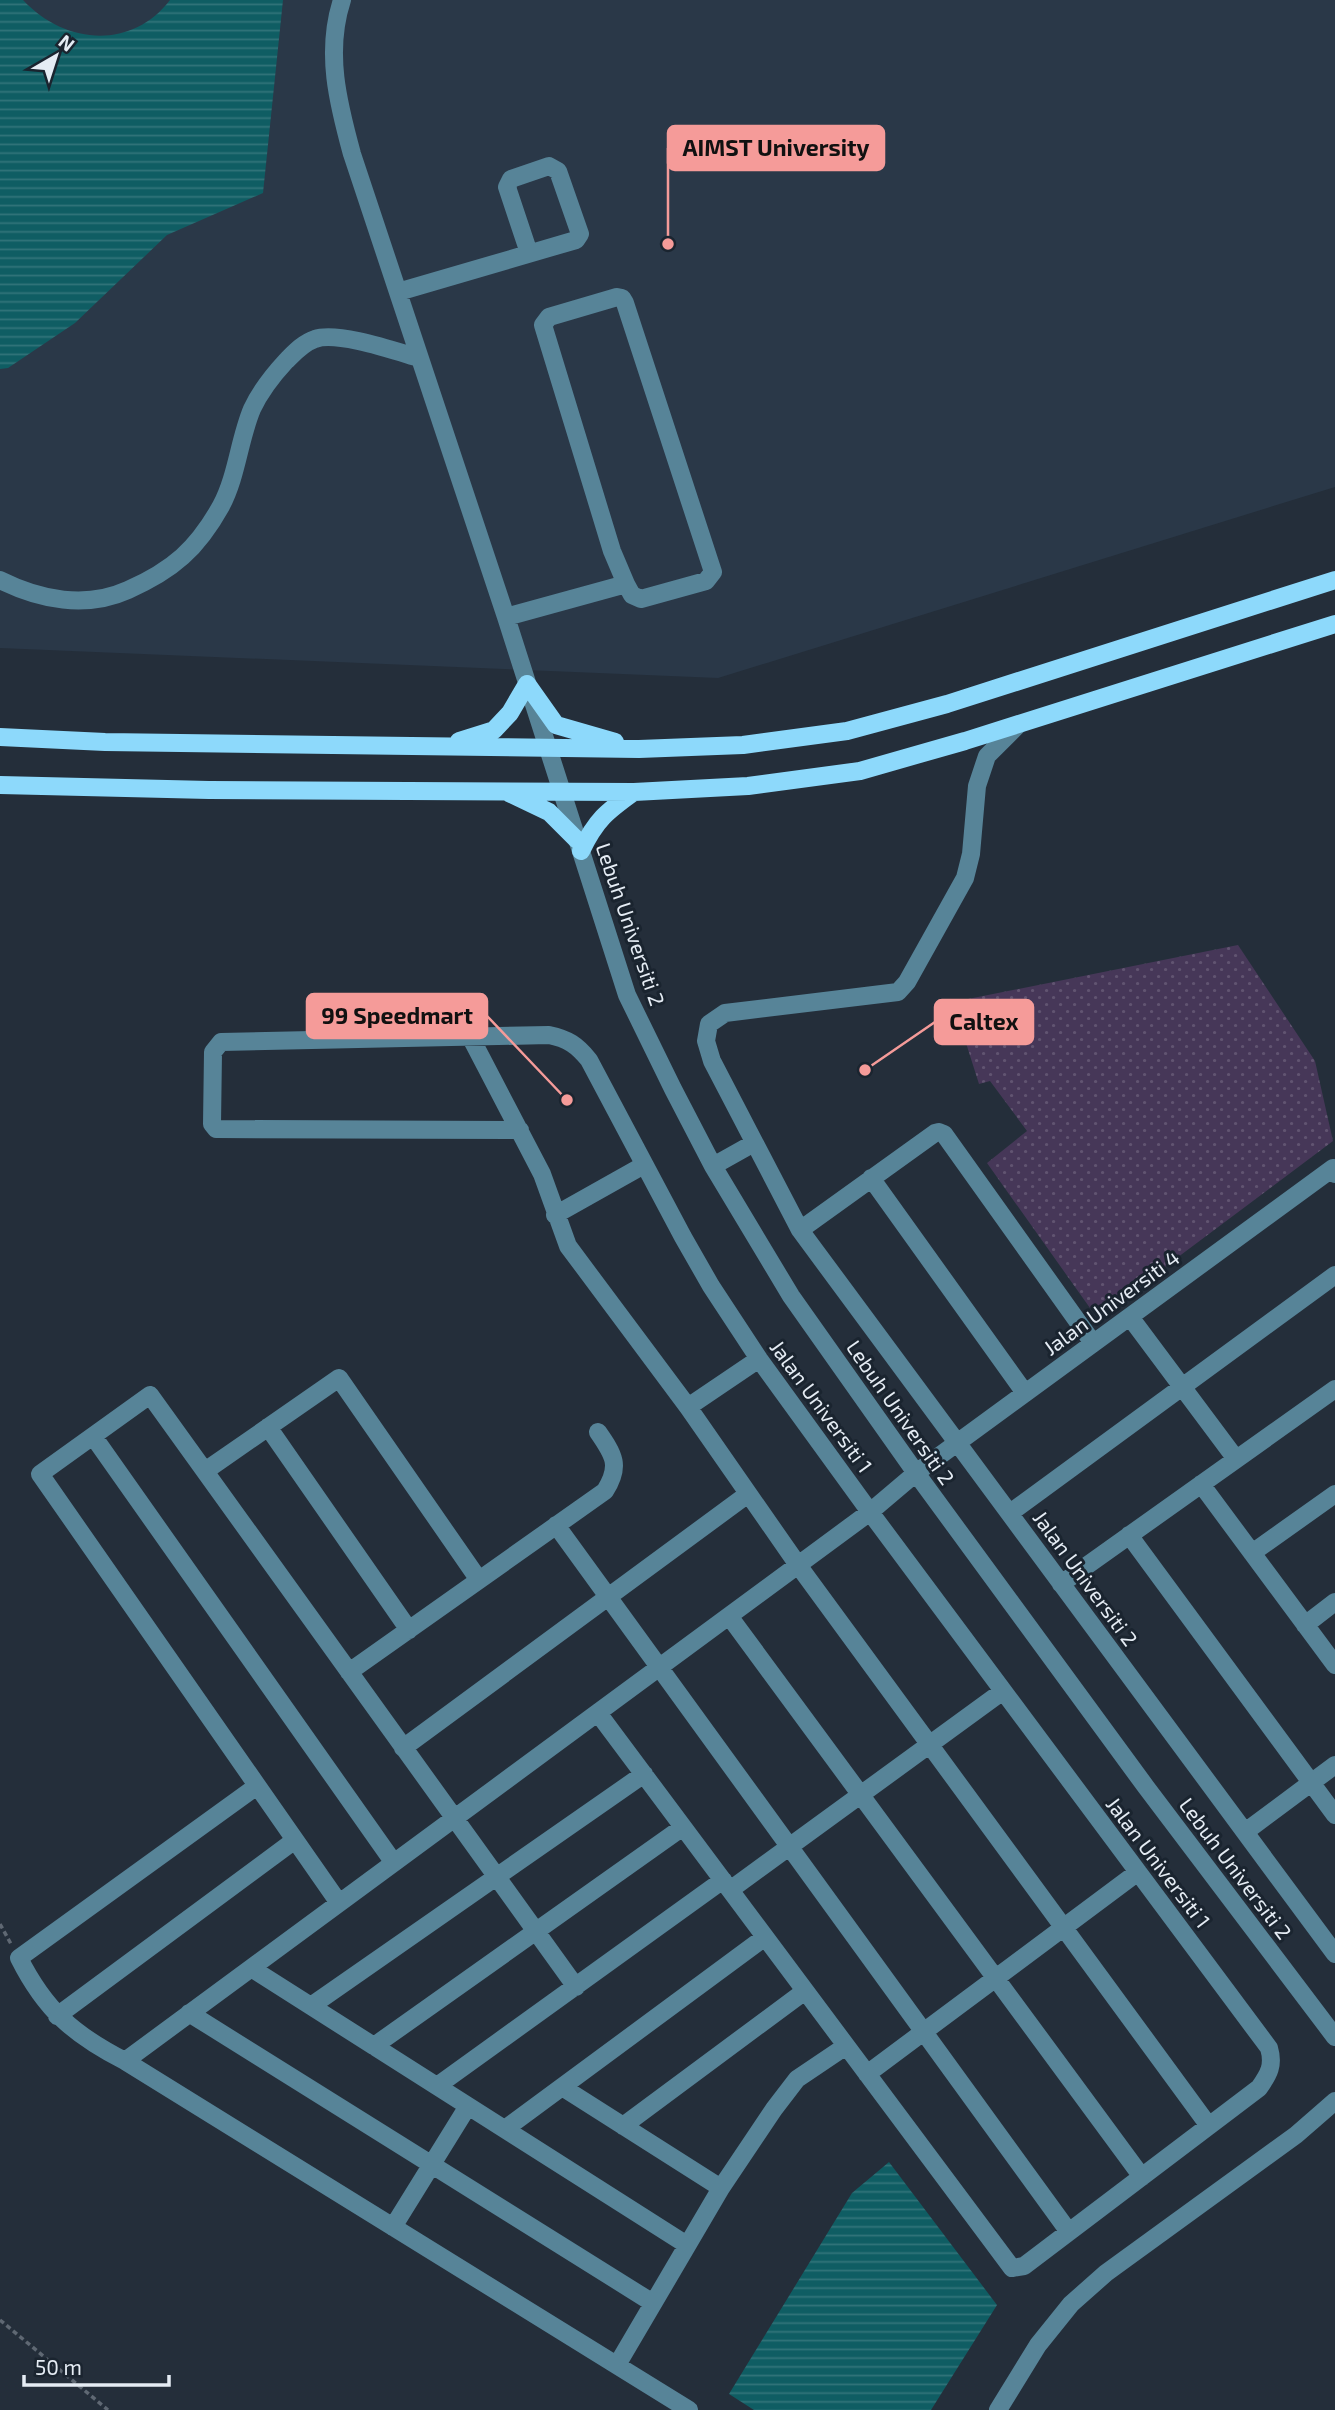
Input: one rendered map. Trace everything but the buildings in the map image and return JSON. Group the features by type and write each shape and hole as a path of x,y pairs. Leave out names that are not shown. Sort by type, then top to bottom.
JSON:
{"main road":[{"path":"0,737 105,743 639,749 743,745 847,731 947,704 1335,580"},
{"path":"0,785 209,790 562,792 634,792 748,786 860,771 1018,725 1335,624"},
{"path":"443,746 494,730 510,713 527,684 556,725 639,749"},
{"path":"505,791 549,812 580,845 605,813 634,792"}],"street":[{"name":"Lebuh Universiti 2","path":"342,0 332,38 332,57 342,118 627,995 713,1166 791,1296 916,1473 1146,1787 1335,2037"},
{"path":"397,292 576,240 580,234 558,171 549,166 508,182 507,187 529,253"},
{"path":"617,297 625,303 713,572 706,581 641,599 632,595 626,584 612,551 543,325 549,317 617,297"},
{"path":"0,580 26,593 61,601 118,594 154,578 179,562 211,522 231,480 252,409 265,386 298,349 315,339 332,336 419,358"},
{"path":"506,617 626,584"},
{"name":"Jalan Universiti 2","path":"1018,725 987,757 977,786 971,854 965,878 907,982 898,992 725,1013 709,1024 706,1041 712,1061 800,1230 1335,1954"},
{"name":"Jalan Universiti 1","path":"520,1130 216,1129 212,1124 213,1052 221,1042 549,1035 566,1038 578,1047 589,1060 711,1286 759,1359 1269,2048 1273,2062 1268,2076 1259,2088 1209,2126"},
{"path":"471,1038 551,1193 555,1214 568,1246 688,1406 798,1565 1209,2126 1024,2266 1012,2268 598,1713"},
{"path":"800,1230 935,1133 944,1134 1093,1343"},
{"path":"713,1166 754,1143"},
{"path":"555,1214 644,1165"},
{"name":"Jalan Universiti 4","path":"125,2061 870,1512 916,1473 1334,1171"},
{"path":"872,1178 1025,1393"},
{"path":"1010,1513 1333,1281"},
{"path":"1130,1317 1236,1459"},
{"path":"688,1406 759,1359"},
{"path":"205,1471 339,1378 479,1580"},
{"path":"1061,1584 1335,1389"},
{"path":"340,1903 40,1474 150,1395 576,1987"},
{"path":"268,1427 409,1630"},
{"path":"349,1672 605,1491 612,1480 615,1464 611,1451 598,1432"},
{"path":"93,1436 394,1863"},
{"path":"1201,1484 1335,1665"},
{"path":"403,1748 748,1494"},
{"path":"1252,1553 1335,1494"},
{"path":"556,1525 1069,2232"},
{"path":"1129,1535 1335,1815"},
{"path":"1305,1625 1335,1602"},
{"path":"729,1616 1142,2177"},
{"path":"437,2086 726,1885 789,1847 1003,1691"},
{"path":"1245,1832 1335,1765"},
{"path":"311,2006 644,1774"},
{"path":"257,1786 19,1958 39,1994 57,2016 88,2041 125,2061 689,2410"},
{"path":"374,2046 683,1827"},
{"path":"57,2016 295,1840"},
{"path":"867,2074 1138,1872"},
{"path":"505,2129 765,1937"},
{"path":"251,1968 687,2245"},
{"path":"623,2126 805,1991"},
{"path":"189,2013 653,2303"},
{"path":"617,2365 721,2188 774,2109 797,2080 846,2046"},
{"path":"562,2087 721,2188"},
{"path":"998,2410 1038,2345 1071,2304 1107,2273 1296,2136 1335,2101"},
{"path":"393,2227 468,2106"}],"path":[{"path":"0,2320 108,2410"}],"shaded area":[{"path":"0,0 1335,0 1335,487 718,678 0,648"},
{"path":"0,0 23,0 39,15 58,26 97,36 136,28 154,16 170,0 283,0 263,193 167,235 75,323 8,368 0,369"},
{"path":"1238,945 1315,1061 1333,1141 1106,1311 1090,1308 987,1163 1027,1131 990,1081 979,1084 953,1002"},
{"path":"889,2162 997,2305 931,2410 754,2410 729,2394 852,2193"}],"place":[{"name":"AIMST University","path":"668,244"},
{"name":"Caltex","path":"865,1070"},
{"name":"99 Speedmart","path":"567,1100"}]}
